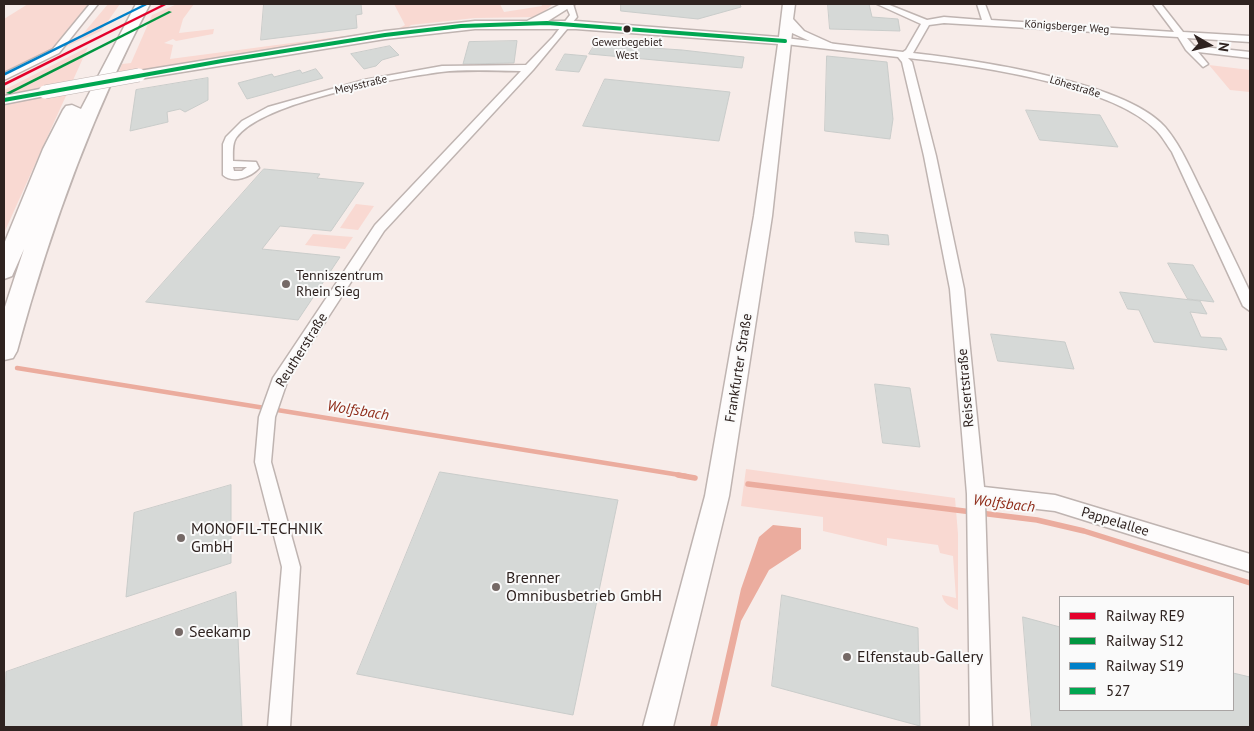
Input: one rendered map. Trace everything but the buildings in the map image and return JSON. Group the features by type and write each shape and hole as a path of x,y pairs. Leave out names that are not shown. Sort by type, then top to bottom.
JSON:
{"highway":[{"path":"4,271 53,149 103,46 130,4"},
{"path":"4,351 22,286 77,138 122,43 143,4"}],"main road":[{"name":"Frankfurter Straße","path":"658,727 714,512 747,323 789,4"},
{"path":"4,100 139,75 385,35 496,24 529,24 567,14"},
{"path":"529,24 567,14 600,27"},
{"path":"740,37 757,36 772,32 788,20 791,28 798,33 825,45"},
{"path":"496,24 526,27 543,33 550,41 582,29 600,27 785,41"},
{"path":"740,37 768,48 783,61 798,51 825,45"}],"street":[{"path":"4,77 56,51 94,4"},
{"path":"881,4 926,23 909,52 902,56"},
{"path":"981,4 987,22"},
{"path":"1157,4 1203,64"},
{"name":"Reutherstraße","path":"279,727 292,567 263,462 266,417 281,378 379,228 530,68 567,14"},
{"name":"Königsberger Weg","path":"926,23 944,20 987,22 1250,39"},
{"name":"Löhestraße","path":"785,41 902,56 916,56 1044,78 1108,97 1138,112 1160,128 1177,152 1250,306"},
{"path":"1189,48 1250,55"},
{"name":"Reisertstraße","path":"902,56 907,62 930,156 957,289 977,507 981,727"},
{"name":"Meysstraße","path":"227,164 228,144 239,128 272,109 364,83 442,70 530,68"},
{"name":"Pappelallee","path":"977,507 1055,504 1250,563"}],"shaded area":[{"path":"28,4 91,4 55,50 4,75 4,19"},
{"path":"108,4 120,4 101,31 63,48 82,35"},
{"path":"177,4 194,4 183,19 179,33 214,29 213,34 176,41 173,39 164,43 173,45 170,59 398,29 405,25 394,4 500,4 504,12 542,6 541,4 553,4 538,17 475,18 411,25 406,29 118,74 122,64 131,63 152,15"},
{"path":"88,47 4,233 4,90"},
{"path":"1209,65 1250,70 1250,92 1230,90"},
{"path":"356,204 374,206 358,230 340,228"},
{"path":"313,234 353,237 345,249 305,245"},
{"path":"746,469 955,498 958,534 958,610 947,604 942,595 956,598 953,556 940,553 938,545 887,538 887,546 823,531 823,517 741,506"},
{"path":"773,525 801,528 801,549 769,570 741,621 717,727 710,727 741,589 759,537"}],"waterway":[{"name":"Wolfsbach","path":"17,368 686,476"},
{"name":"Wolfsbach","path":"678,475 695,478"},
{"name":"Wolfsbach","path":"748,484 972,512"},
{"name":"Wolfsbach","path":"980,513 1037,520 1084,531 1250,583"}],"rail line":[{"name":"S19","path":"4,75 147,4"},
{"name":"RE9","path":"4,85 166,4"},
{"name":"S12","path":"8,93 170,12"}],"transit line":[{"name":"527","path":"4,100 222,61 385,35 461,26 547,23 785,41"}],"place":[{"name":"Gewerbegebiet West","path":"627,29"},
{"name":"Tenniszentrum Rhein Sieg","path":"286,284"},
{"name":"MONOFIL-TECHNIK GmbH","path":"181,538"},
{"name":"Brenner Omnibusbetrieb GmbH","path":"496,587"},
{"name":"Seekamp","path":"179,632"},
{"name":"Elfenstaub-Gallery","path":"847,657"}]}
